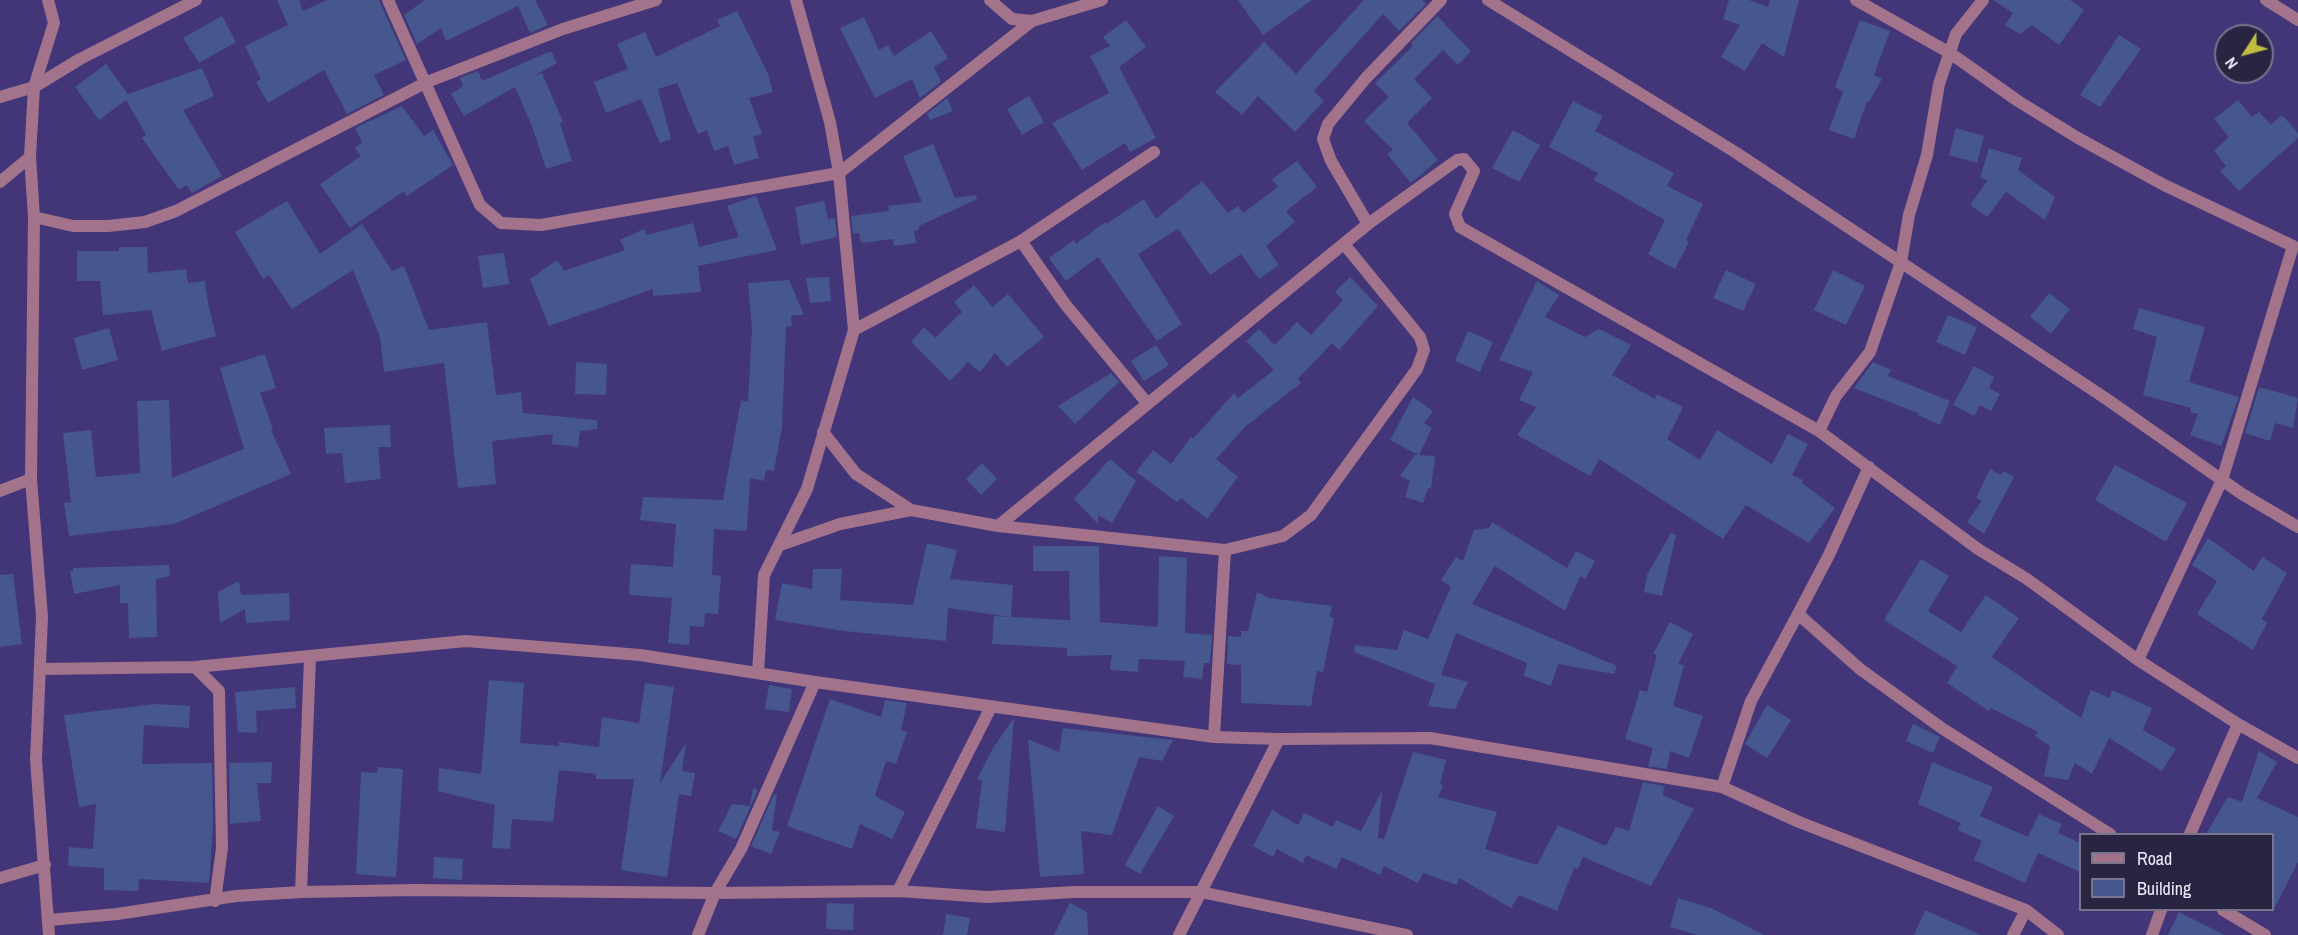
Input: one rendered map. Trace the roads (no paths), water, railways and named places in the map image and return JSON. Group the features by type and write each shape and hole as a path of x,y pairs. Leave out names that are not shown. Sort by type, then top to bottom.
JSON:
{"street":[{"path":"48,0 54,23 34,87 30,158 33,217 31,479 42,617 36,760 50,920 49,935"},
{"path":"0,97 34,87 80,59 196,0"},
{"path":"388,0 427,82 480,205 501,223 541,225 839,173 1032,21 1102,0"},
{"path":"33,217 73,226 108,226 144,222 176,212 427,82 564,29 656,0"},
{"path":"758,673 764,575 807,489 854,330 839,173 830,122 796,0"},
{"path":"990,0 1012,19 1032,21"},
{"path":"1368,224 1331,161 1323,139 1328,124 1366,78 1441,0"},
{"path":"1488,0 1735,152 2222,480 2298,527"},
{"path":"1856,0 1950,53 2018,101 2078,138 2164,185 2293,246 2293,263 2222,480 2138,660"},
{"path":"1819,431 1836,396 1870,352 1901,262 1909,215 1927,155 1939,84 1956,34 1983,0"},
{"path":"2266,0 2298,20"},
{"path":"854,330 1021,241 1154,152"},
{"path":"0,182 30,158"},
{"path":"998,526 1368,224 1457,160 1464,159 1474,171 1455,214 1460,227 1819,431 1978,549 2028,579 2138,660 2238,724 2298,758"},
{"path":"1021,241 1065,304 1147,403"},
{"path":"780,545 840,524 910,510 998,526 1226,550 1283,536 1311,514 1417,369 1424,350 1420,337 1344,244"},
{"path":"823,432 856,474 910,510"},
{"path":"1722,787 1751,701 1829,555 1869,467"},
{"path":"0,491 31,479"},
{"path":"1214,737 1226,550"},
{"path":"1798,614 1860,669 1943,729 2108,833"},
{"path":"40,669 195,667 310,658 466,641 640,655 815,682 1214,737 1279,740 1430,738 1722,787 1799,822 2026,910 2058,935"},
{"path":"301,892 310,658"},
{"path":"195,667 219,691 222,848 215,901"},
{"path":"698,935 716,893 741,849 815,682"},
{"path":"898,891 991,707"},
{"path":"2190,833 2238,724"},
{"path":"1179,935 1279,740"},
{"path":"0,878 45,865"},
{"path":"50,920 117,914 215,901 236,896 301,892 416,890 716,893 898,891 987,897 1074,892 1201,892 1407,935"},
{"path":"2013,935 2026,910"},
{"path":"2152,935 2160,911"},
{"path":"2226,911 2265,935"}]}
